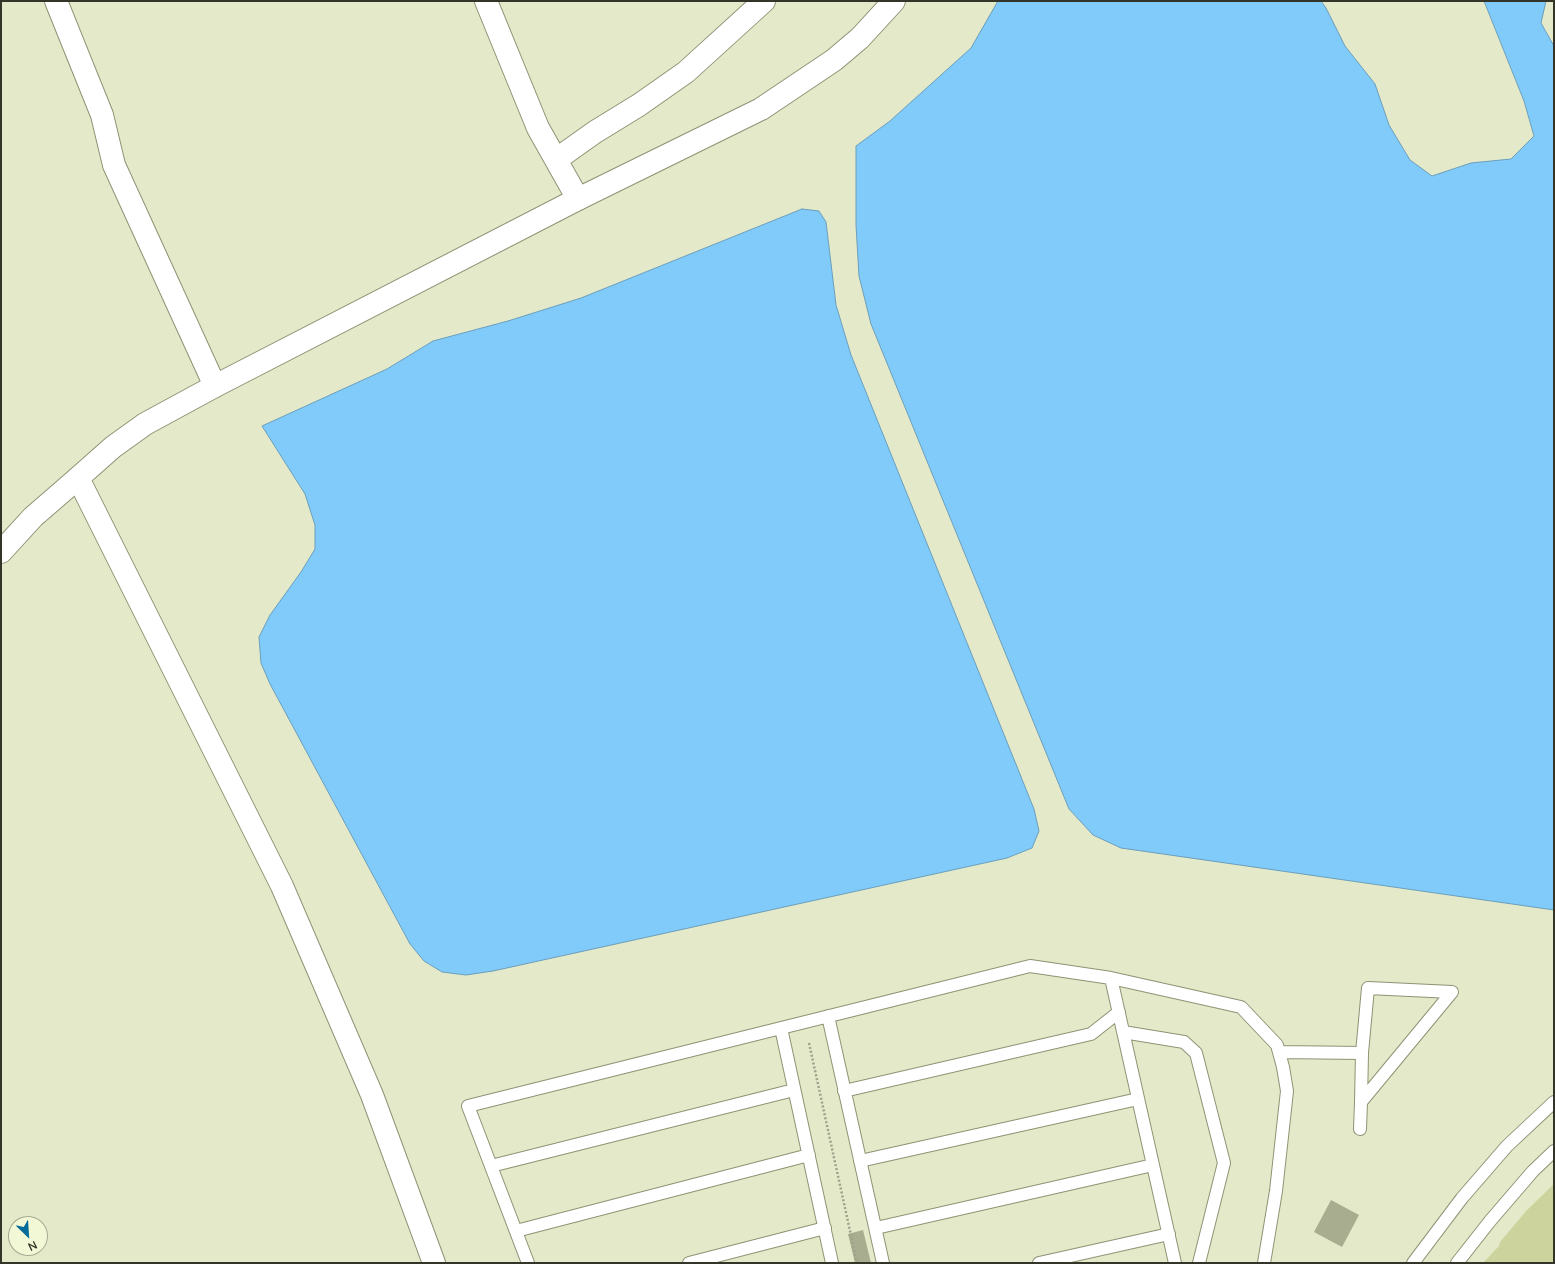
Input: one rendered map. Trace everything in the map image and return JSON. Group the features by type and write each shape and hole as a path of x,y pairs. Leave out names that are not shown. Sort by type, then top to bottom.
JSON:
{"street":[{"path":"56,1 102,115 114,166 215,386"},
{"path":"486,1 538,128 557,159 578,199"},
{"path":"557,159 686,72 764,1"},
{"path":"1,552 33,517 113,447 145,424 215,386 578,199 768,105 834,60 860,38 894,1"},
{"path":"78,478 282,886 372,1095 434,1263"}],"lane":[{"path":"528,1263 468,1106 1030,966 1111,978 1241,1007 1276,1045 1283,1067 1287,1091 1276,1191 1264,1263"},
{"path":"1111,978 1175,1263"},
{"path":"1360,1128 1362,1053 1368,988 1452,992 1361,1102"},
{"path":"844,1092 1091,1034 1119,1012"},
{"path":"828,1016 883,1263"},
{"path":"780,1028 832,1263"},
{"path":"1123,1032 1184,1042 1196,1053 1224,1163 1199,1263"},
{"path":"1279,1052 1362,1053"},
{"path":"492,1166 794,1090"},
{"path":"860,1161 1138,1099"},
{"path":"1413,1263 1462,1198 1507,1146 1554,1102"},
{"path":"1457,1263 1523,1182 1554,1151"},
{"path":"516,1231 809,1155"},
{"path":"876,1228 1153,1165"},
{"path":"689,1263 825,1228"},
{"path":"1039,1263 1169,1234"}],"path":[{"path":"807,1035 858,1263"}],"green space":[{"path":"1554,1184 1554,1263 1483,1263 1499,1246 1500,1242 1527,1210"}],"water":[{"path":"998,1 1321,1 1345,46 1375,84 1389,125 1410,160 1432,176 1471,163 1511,159 1534,136 1524,101 1484,1 1546,1 1541,23 1554,46 1554,910 1121,848 1093,835 1069,809 871,324 859,276 856,225 856,146 890,121 971,48"},
{"path":"802,209 819,211 826,222 836,305 851,355 1034,809 1039,831 1032,848 1007,858 493,971 466,975 442,972 424,961 410,944 270,684 261,663 259,637 270,615 301,572 315,549 315,525 305,494 262,426 387,369 433,341 508,321 581,298"}],"building":[{"path":"1331,1200 1359,1215 1342,1247 1314,1232"},
{"path":"863,1230 871,1263 855,1263 848,1234"}]}
